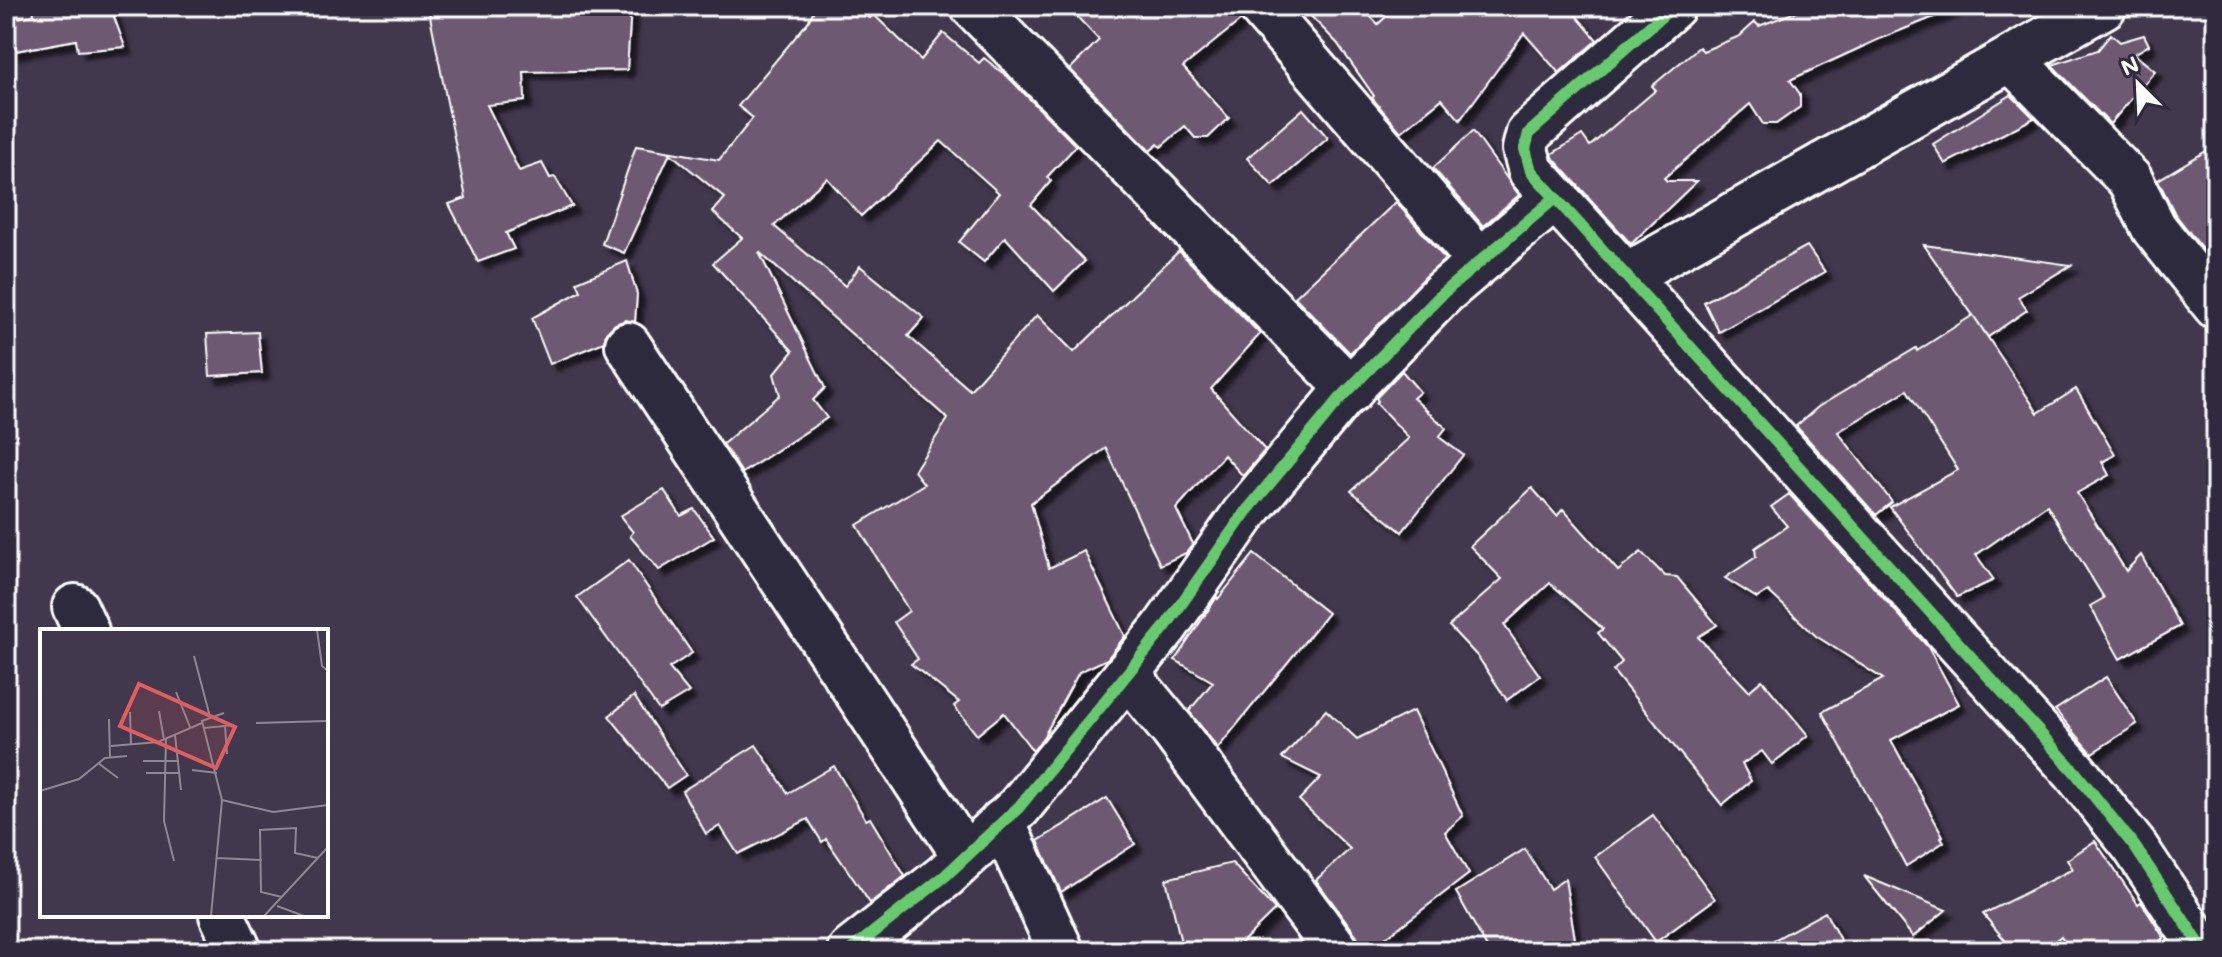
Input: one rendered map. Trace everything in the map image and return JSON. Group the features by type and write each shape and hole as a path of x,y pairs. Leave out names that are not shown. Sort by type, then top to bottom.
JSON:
{"street":[{"path":"973,6 1351,390"},
{"path":"1260,6 1480,261"},
{"path":"1626,276 2104,6"},
{"path":"1656,12 1529,133 1525,149 1531,171 2075,772 2135,847 2204,951"},
{"path":"2011,59 2130,180 2154,228 2216,306"},
{"path":"850,951 1019,807 1165,627 1245,513 1339,400 1443,293 1555,198"},
{"path":"628,345 965,856"},
{"path":"1127,674 1173,730 1337,951"},
{"path":"1002,822 1061,951"},
{"path":"223,917 239,951"}],"building":[{"path":"33,6 110,6 125,47 78,51 76,40 10,52 6,20 34,15"},
{"path":"428,6 631,6 627,70 524,72 525,101 487,105 519,171 542,163 550,178 555,177 572,206 506,233 514,249 478,262 449,204 466,198"},
{"path":"816,6 844,6 870,18 873,14 921,60 943,33 979,63 984,58 1009,78 1076,146 1047,177 1051,181 1031,205 1085,261 1054,291 1005,237 984,262 959,242 999,193 941,141 861,216 827,178 774,226 845,286 860,266 924,318 908,336 970,390 1037,315 1074,352 1179,251 1260,334 1211,389 1265,450 1243,476 1224,455 1176,509 1193,544 1186,553 1160,565 1106,448 1031,503 1049,568 1084,551 1125,636 1107,659 1079,672 1033,751 1004,713 977,735 954,706 959,702 911,664 918,659 894,622 909,611 857,525 924,484 914,471 948,419 759,252 825,388 813,400 827,418 742,473 723,444 780,395 774,374 793,351 713,263 742,238 713,212 725,198 670,153 624,253 602,244 636,146 719,160 753,118 738,106 808,22"},
{"path":"1067,6 1236,6 1240,21 1183,67 1229,118 1208,138 1195,138 1185,126 1161,147 1158,144 1150,151 1070,69 1099,40"},
{"path":"1301,6 1360,6 1378,24 1398,6 1568,6 1597,40 1559,73 1524,33 1460,120 1442,99 1401,132 1372,98 1374,96 1337,43"},
{"path":"1811,6 1956,8 1790,80 1800,94 1800,107 1776,124 1763,124 1750,104 1664,178 1667,181 1697,181 1631,244 1554,159 1552,154 1582,135 1590,146 1656,90 1652,86 1699,47 1703,51 1740,36 1755,22 1759,26"},
{"path":"2111,34 2120,42 2144,35 2149,45 2134,54 2155,71 2110,124 2052,65 2098,50"},
{"path":"2011,95 2034,118 1945,164 1933,144"},
{"path":"1303,109 1328,138 1273,186 1247,158"},
{"path":"1473,131 1519,195 1483,226 1433,168"},
{"path":"2216,145 2216,266 2175,214 2158,180"},
{"path":"1396,202 1445,259 1350,353 1295,297"},
{"path":"1924,245 2071,265 2018,297 2027,310 1988,337"},
{"path":"1807,246 1825,272 1719,332 1704,302"},
{"path":"627,261 637,294 635,322 626,320 615,324 606,333 604,342 550,364 532,318 581,291 577,282"},
{"path":"1973,315 2038,413 2076,389 2115,455 2102,462 2109,475 2077,493 2126,571 2141,555 2180,626 2120,659 2090,606 2104,598 2047,505 1976,555 1994,580 1957,597 1890,507 1958,470 1907,390 1838,432 1892,502 1876,515 1796,426 1818,407"},
{"path":"258,332 262,373 210,376 207,334"},
{"path":"1402,371 1420,392 1413,398 1446,428 1439,437 1463,455 1402,532 1351,491 1409,438 1376,403 1376,398"},
{"path":"1532,488 1557,516 1563,509 1618,571 1641,552 1665,576 1677,577 1717,625 1698,637 1749,691 1762,680 1808,735 1772,764 1762,751 1742,764 1751,781 1722,805 1613,671 1622,662 1598,633 1603,629 1550,583 1504,625 1540,676 1507,700 1478,657 1449,626 1502,579 1470,546"},
{"path":"664,490 681,516 694,509 714,537 659,570 630,536 633,532 620,516"},
{"path":"1789,494 1928,647 1959,704 1891,740 1944,842 1906,866 1822,712 1883,679 1816,636 1768,591 1757,598 1725,578 1756,557 1755,548 1787,526 1771,507"},
{"path":"1254,554 1328,613 1218,748 1189,711 1213,682 1175,660 1217,597"},
{"path":"629,560 692,653 669,668 689,692 659,710 577,597"},
{"path":"2106,677 2137,724 2092,753 2055,710"},
{"path":"634,696 686,775 667,788 609,716"},
{"path":"1326,710 1357,739 1413,711 1463,816 1445,832 1469,874 1368,951 1362,951 1357,936 1316,880 1350,849 1299,800 1321,777 1282,758"},
{"path":"756,745 788,793 834,766 905,876 870,903 826,839 822,842 808,819 738,854 720,826 706,834 682,791"},
{"path":"1107,798 1135,844 1061,892 1038,841"},
{"path":"1653,815 1715,899 1656,942 1595,857"},
{"path":"2095,841 2164,938 2144,951 2070,951 2061,936 2042,951 2014,951 1983,914 2073,869 2067,860"},
{"path":"1525,849 1550,889 1565,879 1575,939 1555,951 1489,951 1456,892"},
{"path":"1232,863 1275,910 1233,951 1183,951 1166,879"},
{"path":"1864,876 1946,910 1913,937"},
{"path":"1825,912 1846,951 1754,951"}],"cycle path":[{"path":"1673,6 1529,133 1525,149 1531,171 2075,772 2135,847 2204,951"},
{"path":"850,951 945,876 1019,807 1165,627 1245,513 1339,400 1443,293 1555,198"}]}
